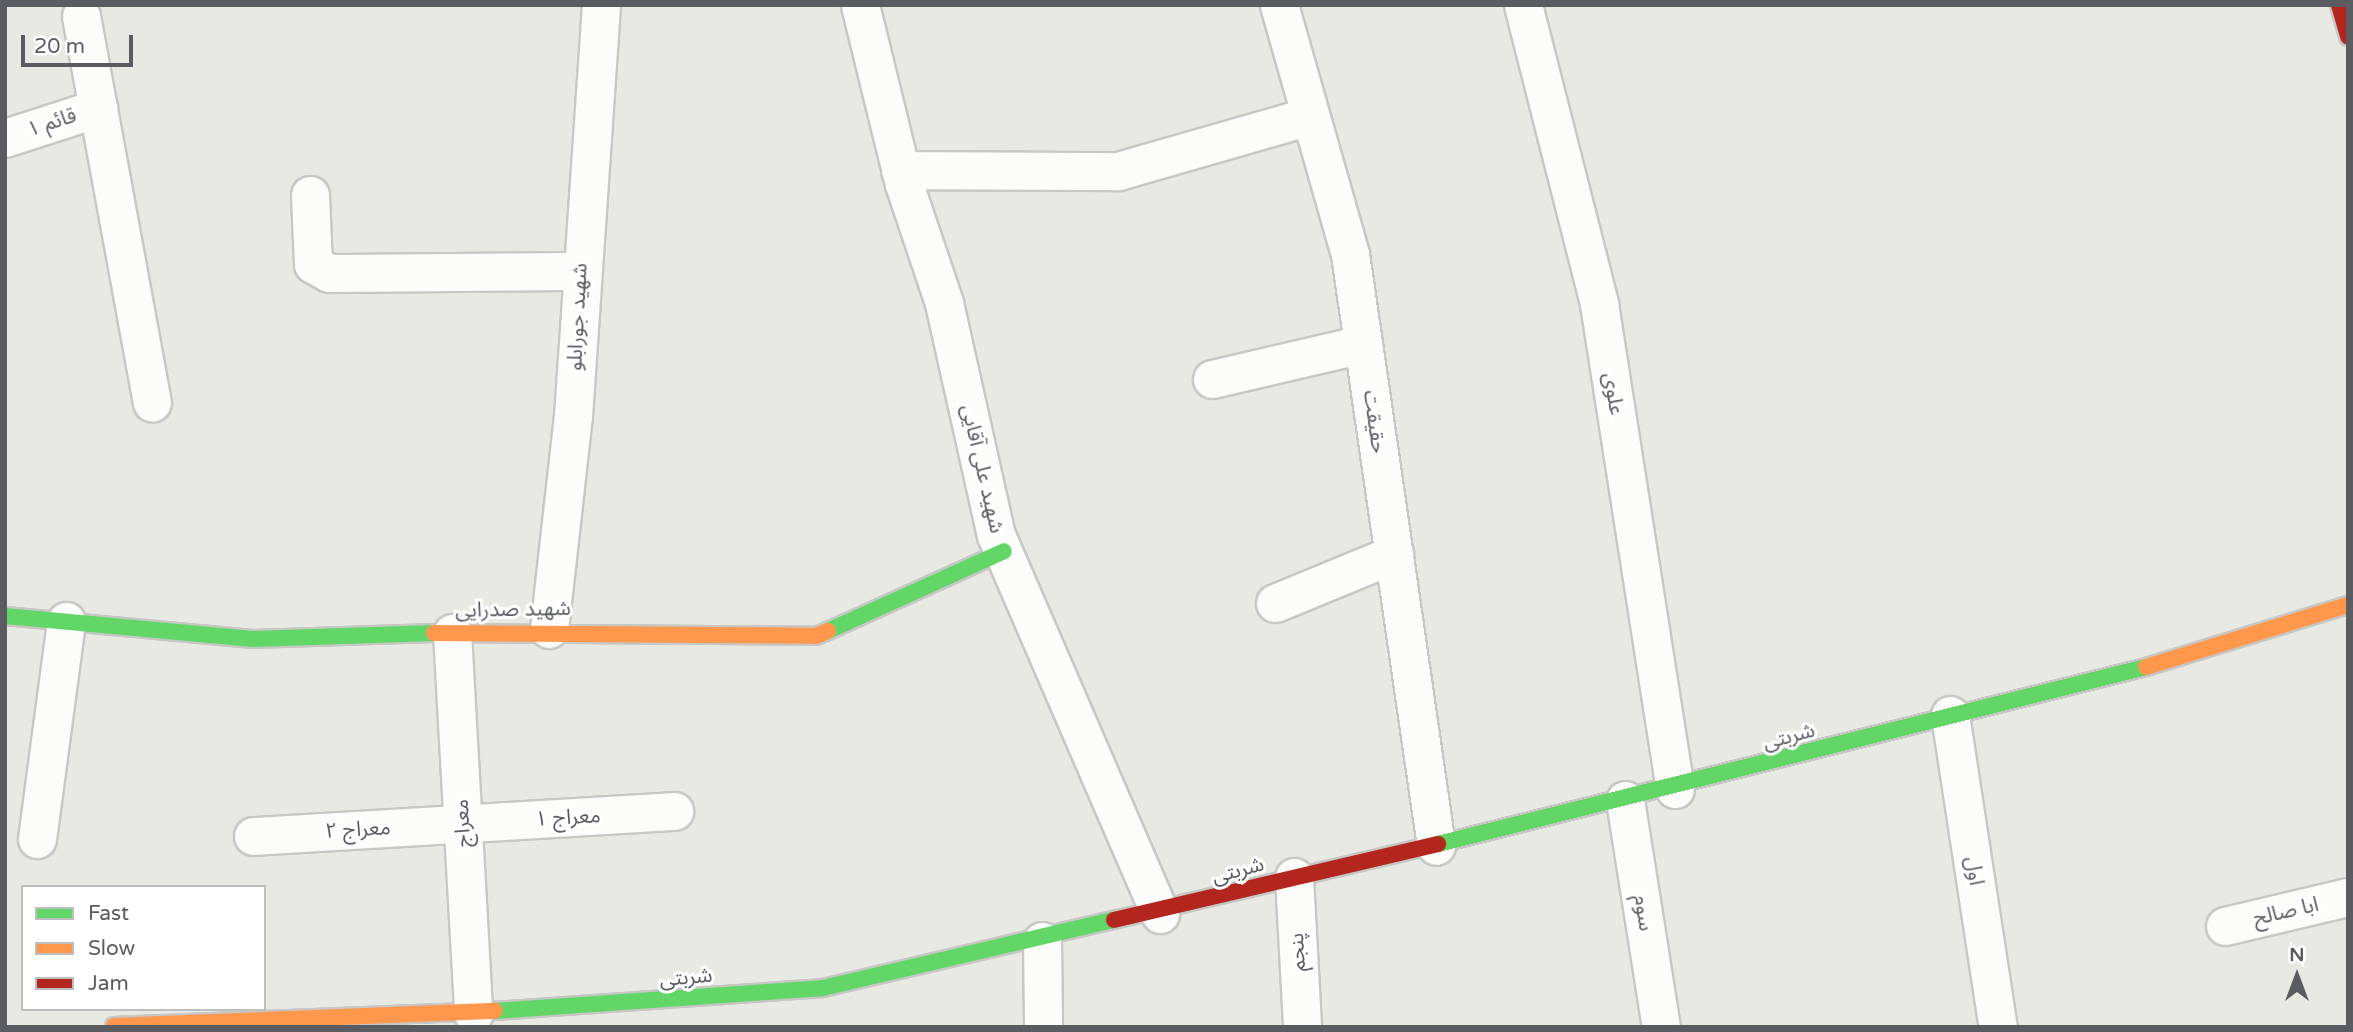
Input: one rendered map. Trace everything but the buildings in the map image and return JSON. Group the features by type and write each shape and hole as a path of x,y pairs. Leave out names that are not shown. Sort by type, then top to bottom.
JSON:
{"street":[{"name":"شهید جورابلو","path":"549,629 573,416 580,271 601,5"},
{"name":"شهید علی آقایی","path":"860,5 900,170 944,303 1004,551 1160,914"},
{"name":"حقیقت","path":"1279,5 1350,254 1436,846"},
{"name":"علوی","path":"1523,5 1599,304 1675,789"},
{"path":"2339,5 2348,37"},
{"path":"81,16 152,402"},
{"name":"قائم ۱","path":"5,138 98,107"},
{"path":"900,170 1118,171 1310,116"},
{"path":"310,195 313,264 328,272 580,271"},
{"path":"1212,379 1363,344"},
{"name":"شهید صدرایی","path":"5,616 253,639 549,629 816,636 1004,551"},
{"path":"1275,603 1394,554"},
{"name":"شربتی","path":"114,1026 255,1025 473,1014 823,988 1160,914 1294,877 1675,789 1950,715 2162,663 2348,605"},
{"path":"37,839 66,621"},
{"name":"معراج","path":"452,632 473,1014"},
{"name":"اول","path":"1950,715 1998,1027"},
{"name":"سوم","path":"1625,800 1661,1027"},
{"name":"معراج ۱","path":"463,824 674,811"},
{"name":"معراج ۲","path":"253,836 463,824"},
{"name":"پنجم","path":"1294,877 1302,1027"},
{"name":"ابا صالح","path":"2225,926 2348,897"},
{"path":"1042,941 1043,1027"}],"traffic: fast":[{"path":"828,631 1004,551"},
{"path":"5,616 253,639 434,633"},
{"path":"1438,844 2146,667"},
{"path":"495,1011 823,988 1114,920"}],"traffic: slow":[{"path":"2146,667 2348,605"},
{"path":"434,633 816,636 828,631"},
{"path":"114,1026 495,1011"}],"traffic: jam":[{"path":"2339,5 2348,37"},
{"path":"1114,920 1438,844"}]}
